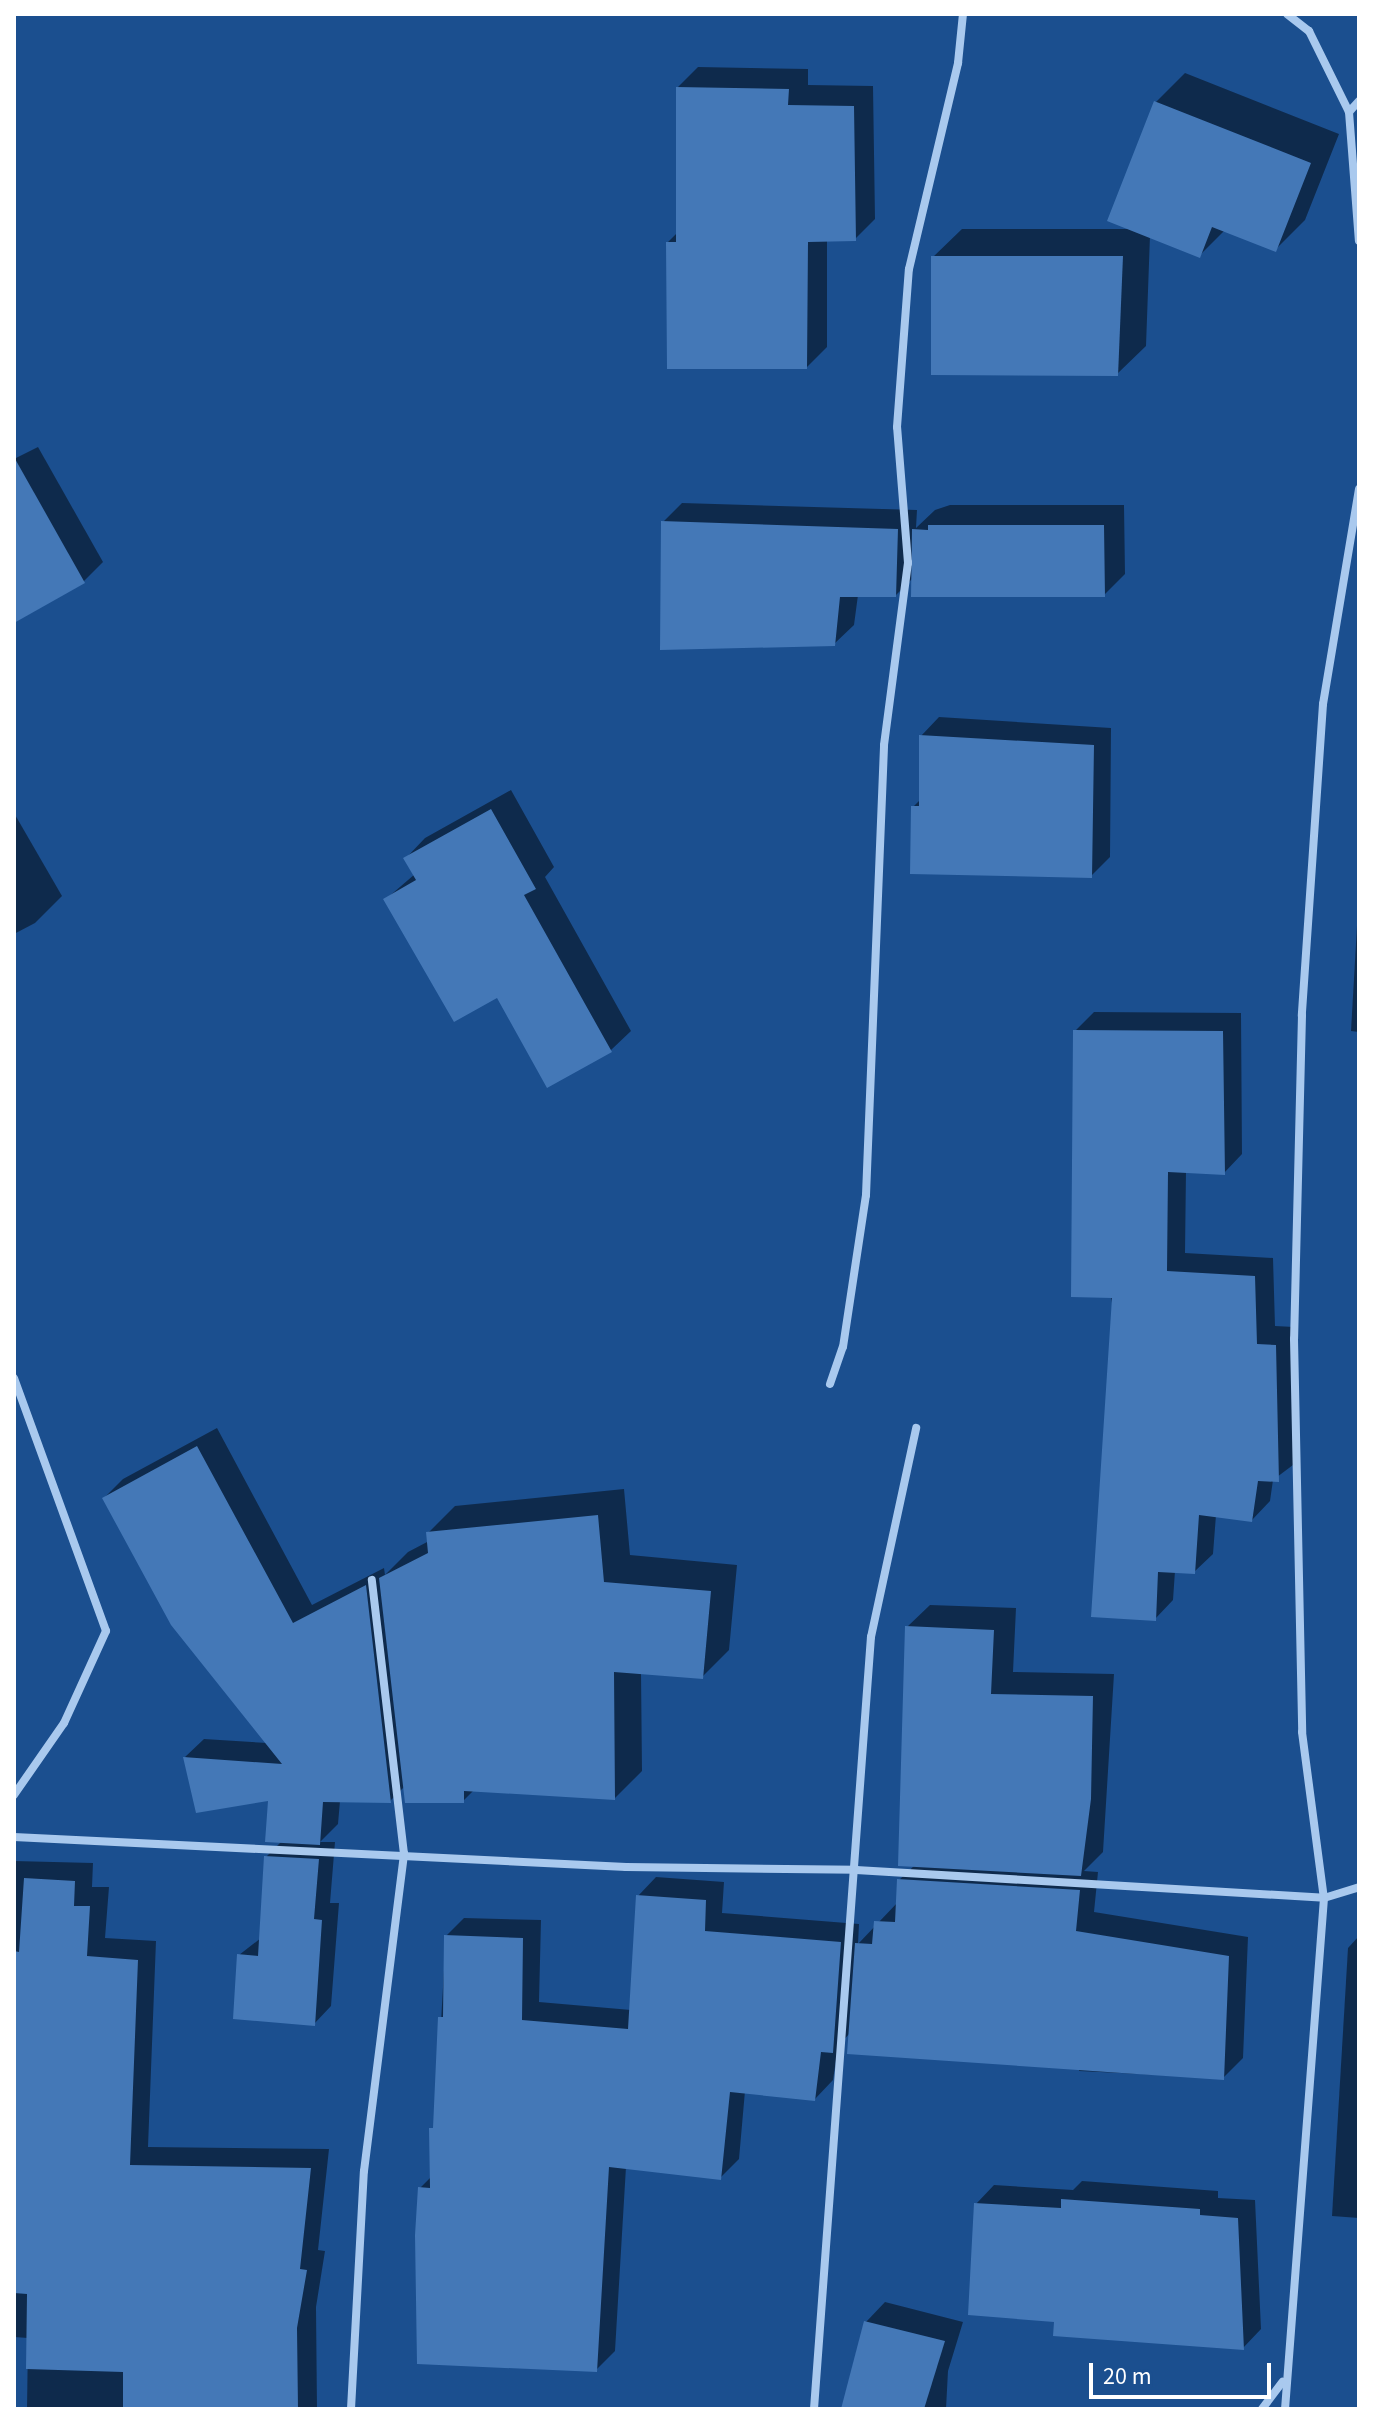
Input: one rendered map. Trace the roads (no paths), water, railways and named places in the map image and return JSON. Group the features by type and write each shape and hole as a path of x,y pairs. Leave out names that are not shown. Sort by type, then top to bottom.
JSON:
{"street":[{"path":"830,1384 843,1347 866,1195 884,745 908,563 897,427 909,269 958,63 963,14"},
{"path":"1287,14 1309,31 1349,112 1359,241"},
{"path":"1349,112 1359,101"},
{"path":"1285,2409 1283,2382 1324,1898 1302,1732 1296,1266 1302,1015 1323,704 1359,489"},
{"path":"14,1378 106,1631 64,1723 14,1795"},
{"path":"814,2409 871,1637 916,1428"},
{"path":"351,2409 364,2171 404,1854 372,1580"},
{"path":"14,1837 626,1867 856,1870 1324,1898 1359,1887"},
{"path":"1262,2409 1283,2382"}]}
